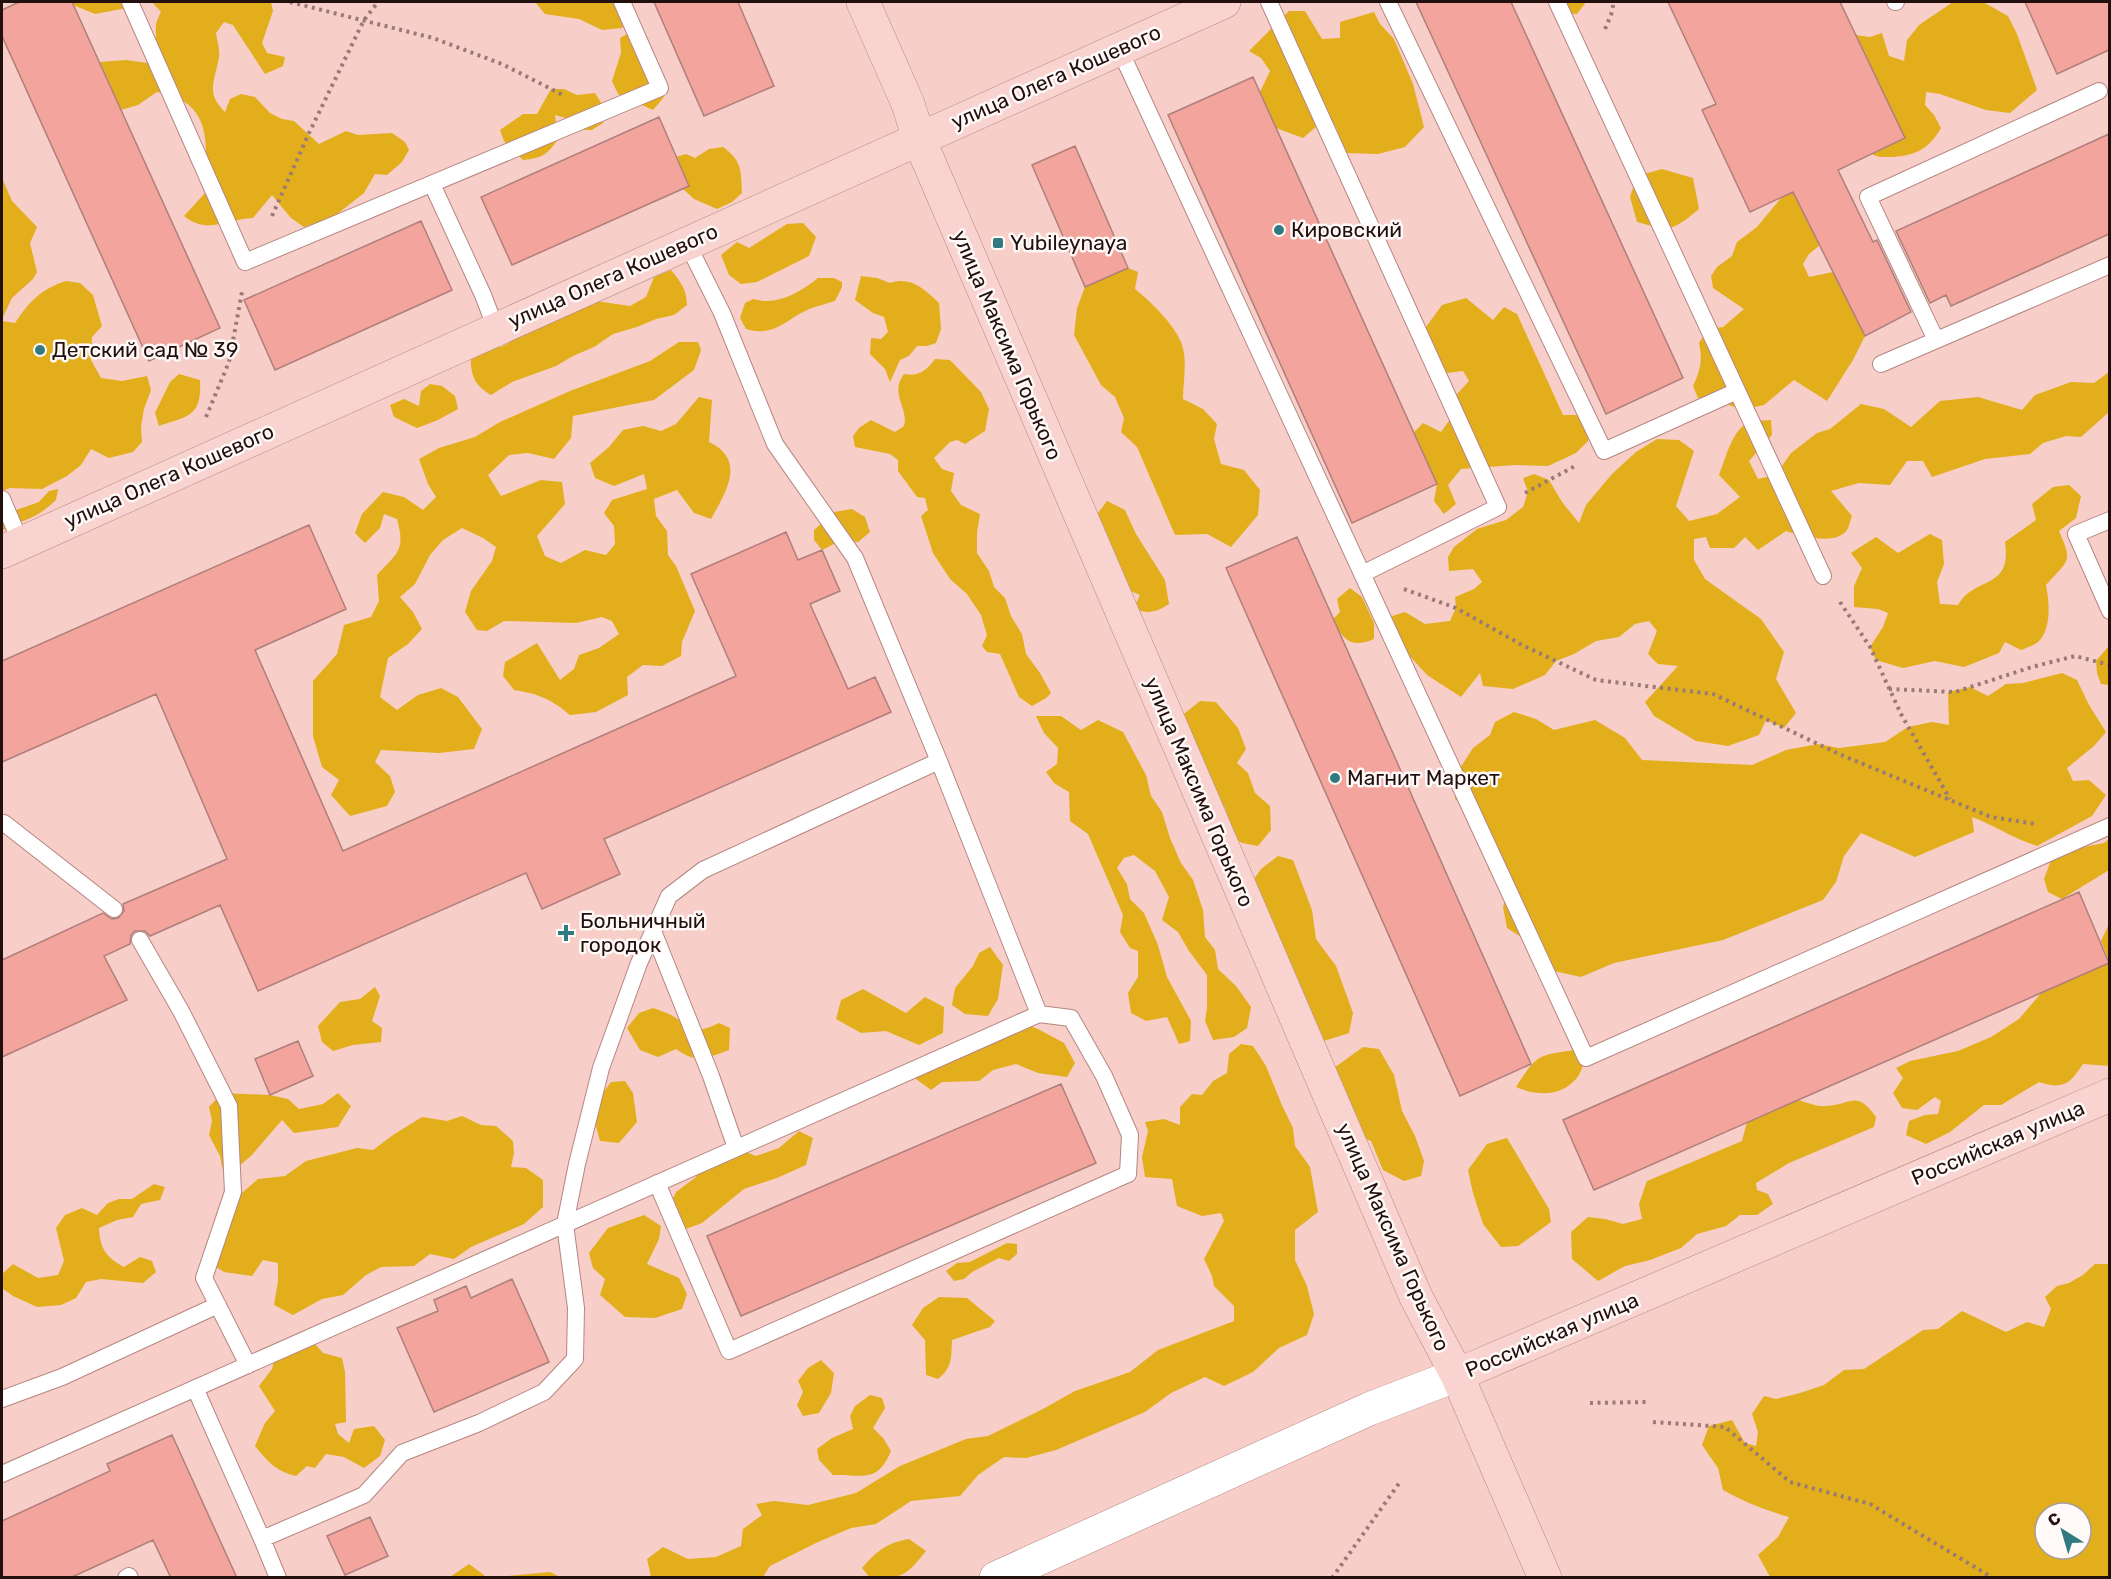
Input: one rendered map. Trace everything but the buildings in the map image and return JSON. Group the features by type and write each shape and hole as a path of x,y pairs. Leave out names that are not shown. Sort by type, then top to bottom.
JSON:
{"main road":[{"name":"улица Максима Горького","path":"864,2 908,104 919,139 1416,1297 1457,1375 1545,1578"},
{"name":"улица Олега Кошевого","path":"11,547 1224,2"},
{"name":"Российская улица","path":"1457,1375 2109,1095"}],"street":[{"name":"Российская улица","path":"996,1578 1369,1409 1457,1375"}],"lane":[{"path":"130,2 245,262 660,88 622,2"},
{"path":"1269,2 1498,507 1362,574"},
{"path":"1388,2 1604,451 1737,391"},
{"path":"1557,2 1823,576"},
{"path":"1119,48 1586,1058 2109,826"},
{"path":"1936,340 1868,197 2099,91"},
{"path":"432,184 483,295 496,329"},
{"path":"687,243 722,313 775,444 855,558 939,761 1039,1014"},
{"path":"1881,364 2109,265"},
{"path":"2,499 11,547"},
{"path":"2109,520 2076,534 2109,611"},
{"path":"262,1539 364,1495 402,1453 479,1423 544,1392 574,1359 576,1308 565,1224 577,1164 601,1068 639,963 669,896 703,870 939,761"},
{"path":"2,824 114,909"},
{"path":"653,931 711,1076 736,1148"},
{"path":"140,940 181,1011 229,1106 233,1192 204,1278 248,1365"},
{"path":"2,1474 657,1183 1039,1014 1071,1018 1104,1076 1130,1135 1128,1174 729,1351 657,1183"},
{"path":"2,1400 62,1377 218,1305"},
{"path":"195,1388 278,1578"}],"path":[{"path":"290,2 433,38 502,64 600,113"},
{"path":"205,421 229,362 244,284 253,259 309,133 363,20 378,2"},
{"path":"1498,507 1604,451"},
{"path":"1362,574 1456,608 1522,645 1596,680 1713,694 1839,754 1991,817 2092,834"},
{"path":"1823,576 1870,647 1901,714 1950,800"},
{"path":"1889,689 1955,692 2032,667 2075,656 2109,665"},
{"path":"1590,1403 1646,1402"},
{"path":"1653,1422 1725,1427 1790,1482 1870,1504 1993,1578"},
{"path":"1332,1578 1400,1482"}],"shaded area":[{"path":"72,2 136,2 132,7 95,14 73,5"},
{"path":"152,2 271,2 273,11 262,43 267,53 285,57 283,66 265,74 233,25 224,22 216,33 219,54 213,93 219,105 225,112 230,99 241,94 255,97 270,113 282,119 294,121 319,144 346,131 358,135 392,133 405,142 409,150 402,162 387,175 375,174 364,193 332,218 304,227 291,218 272,195 253,218 217,225 193,222 184,216 206,192 206,143 198,116 176,97 157,92 138,105 121,110 100,62 126,60 148,63 155,49 156,24 161,12"},
{"path":"535,2 622,2 629,17 622,28 602,30 579,19 545,14"},
{"path":"1557,2 1586,2 1577,14 1562,13"},
{"path":"1953,2 1983,2 2008,16 2017,34 2037,90 2010,113 1986,110 1940,94 1926,92 1925,105 1941,128 1932,141 1920,150 1907,155 1879,157 1872,154 1871,136 1833,51 1856,35 1870,37 1882,33 1889,56 1904,61 1907,40 1919,25"},
{"path":"1289,11 1305,11 1322,39 1340,38 1340,22 1374,12 1380,24 1394,39 1413,84 1424,127 1405,147 1378,154 1346,153 1336,127 1323,121 1303,138 1276,128 1260,92 1270,71 1261,58 1249,51"},
{"path":"634,30 664,97 653,110 618,94 612,81 621,53 620,38"},
{"path":"551,89 564,89 577,95 595,93 602,104 600,113 603,123 592,130 577,130 569,119 555,115 558,139 548,152 536,158 523,160 504,141 500,130 523,114 537,114"},
{"path":"723,147 737,162 742,193 732,202 717,209 694,199 682,188 689,185 676,157 686,154 695,158 709,149"},
{"path":"1662,169 1693,178 1699,209 1671,228 1637,222 1630,197 1637,176"},
{"path":"2,178 12,201 37,227 30,243 37,272 33,279 12,298 2,319"},
{"path":"1793,191 1820,245 1809,254 1803,264 1809,277 1833,272 1865,336 1827,401 1794,380 1764,405 1745,409 1731,406 1719,399 1698,398 1693,386 1700,365 1699,343 1708,329 1723,327 1744,309 1713,288 1711,276 1717,267 1732,256 1737,242 1757,227 1781,198"},
{"path":"803,223 816,237 809,256 757,282 741,284 729,275 721,255 737,242 749,248 787,224"},
{"path":"1128,268 1138,272 1135,289 1167,320 1181,342 1185,363 1183,399 1203,409 1217,424 1214,439 1221,464 1244,470 1260,490 1258,515 1231,547 1207,534 1175,535 1137,447 1121,432 1124,418 1115,397 1101,385 1074,335 1077,308 1085,287"},
{"path":"671,270 682,286 687,300 687,305 674,315 613,334 594,347 556,366 512,382 491,395 474,379 471,355 484,347 501,347 531,330 596,301 630,306 646,297 654,277"},
{"path":"861,276 877,278 890,283 904,281 917,285 939,303 941,329 936,343 917,346 909,356 900,360 890,382 885,369 870,354 871,338 881,339 888,332 884,317 873,313 855,300"},
{"path":"818,278 834,278 842,282 835,301 807,310 772,329 756,331 746,329 740,318 745,303 753,299 771,301 787,297"},
{"path":"66,281 80,283 93,295 102,326 92,337 91,360 101,378 122,381 147,376 151,390 141,426 142,442 133,452 109,458 91,449 81,465 67,476 42,489 10,488 2,491 2,321 15,323 36,297 49,288"},
{"path":"1466,298 1493,320 1504,307 1517,314 1563,415 1576,415 1592,425 1588,441 1576,453 1548,466 1515,465 1461,469 1448,485 1456,504 1444,514 1434,501 1437,484 1414,432 1423,423 1441,432 1455,412 1450,402 1469,381 1463,371 1438,374 1425,345 1426,327 1442,305"},
{"path":"679,342 698,342 701,350 694,370 654,400 573,416 571,438 554,459 528,453 509,455 488,475 501,496 541,480 562,482 565,504 537,536 545,556 561,563 585,550 606,555 615,544 614,526 604,513 612,500 647,489 644,474 614,486 595,478 590,463 609,447 623,430 643,426 661,431 676,424 699,397 712,400 709,442 721,449 727,458 730,477 727,488 711,519 694,513 677,490 654,499 656,516 667,531 668,555 676,566 695,611 682,642 681,656 662,666 643,665 627,677 628,695 596,712 570,715 544,698 514,690 503,676 505,662 537,643 560,680 574,669 579,655 599,648 619,634 612,621 602,617 576,623 504,621 487,631 477,630 465,612 471,591 492,561 496,547 462,528 443,540 430,555 415,584 400,597 413,612 422,629 408,644 388,658 380,697 397,710 418,695 441,688 458,697 482,729 474,749 439,753 381,750 375,762 390,776 395,792 387,806 350,816 331,795 339,780 322,767 313,736 313,681 337,654 344,625 371,617 379,601 377,575 398,551 400,545 397,519 384,514 380,528 365,543 355,533 362,514 383,492 404,497 423,510 436,497 428,484 419,459 439,448 475,437 500,422 570,391 650,361"},
{"path":"935,359 950,360 981,392 989,409 985,431 965,444 957,440 950,442 934,458 942,469 954,473 951,491 961,505 980,514 977,553 989,571 994,587 1005,598 1011,616 1022,634 1026,654 1051,693 1032,706 1019,697 1000,654 987,652 982,646 987,635 981,615 967,594 950,579 933,553 921,516 928,510 925,498 917,497 898,471 898,460 890,454 855,447 853,436 859,428 871,420 895,432 904,426 905,419 898,388 900,381 904,374 922,372"},
{"path":"2109,372 2109,412 2081,437 2066,436 2043,443 2030,454 1985,459 1932,477 1923,461 1907,461 1890,485 1859,483 1831,491 1852,516 1848,529 1835,538 1818,538 1786,531 1758,550 1745,537 1734,548 1710,548 1706,537 1694,539 1694,560 1705,579 1761,619 1784,652 1776,679 1796,713 1784,728 1766,720 1759,735 1728,746 1696,741 1654,716 1645,702 1678,666 1658,664 1648,654 1657,631 1649,621 1635,624 1619,637 1596,641 1556,661 1545,675 1513,689 1483,686 1480,673 1461,697 1427,675 1407,653 1383,619 1405,612 1425,624 1450,621 1456,608 1455,597 1474,589 1482,582 1473,569 1449,571 1448,557 1454,547 1477,529 1506,520 1523,507 1528,492 1523,478 1534,474 1549,480 1562,502 1579,523 1586,505 1612,474 1636,452 1657,439 1679,440 1694,451 1676,506 1689,521 1717,514 1740,497 1719,475 1734,437 1744,425 1751,421 1771,420 1772,435 1749,461 1758,479 1776,475 1791,453 1817,433 1830,429 1861,404 1884,409 1911,427 1940,401 1978,397 2022,410 2035,395 2071,382 2094,383"},
{"path":"179,374 200,380 199,401 196,408 185,417 159,426 155,413 170,382"},
{"path":"430,384 442,386 455,396 458,409 417,428 394,417 390,405 404,399 419,406 421,391"},
{"path":"2069,485 2081,496 2076,518 2059,531 2067,555 2064,565 2046,585 2049,606 2048,622 2039,641 2021,650 2005,642 1999,653 1964,667 1935,661 1903,668 1876,660 1870,647 1883,627 1888,613 1878,609 1854,607 1854,586 1862,568 1851,553 1876,537 1898,553 1930,534 1942,540 1944,564 1937,582 1940,604 1958,605 1974,589 1998,576 2006,558 2005,542 2036,520 2032,504 2053,487"},
{"path":"58,489 56,500 43,511 2,531 2,515 39,502 49,491"},
{"path":"1107,501 1125,510 1136,534 1165,580 1169,604 1160,609 1148,612 1134,608 1140,595 1123,588 1119,574 1121,566 1113,560 1115,552 1107,543 1095,517"},
{"path":"852,509 865,517 870,532 858,542 842,540 822,550 814,540 814,530 834,512"},
{"path":"1350,588 1362,597 1374,623 1374,639 1360,643 1349,641 1340,632 1333,619 1340,612 1337,599"},
{"path":"2109,646 2109,685 2101,684 2096,661"},
{"path":"2062,673 2077,680 2106,732 2094,746 2067,768 2073,781 2089,780 2106,795 2092,816 2037,846 1972,817 1974,832 1915,857 1861,833 1844,856 1836,882 1823,900 1723,940 1614,963 1581,977 1545,969 1530,958 1521,937 1507,928 1503,907 1508,891 1488,869 1488,845 1472,812 1455,799 1455,776 1473,748 1490,735 1495,722 1514,712 1536,719 1554,730 1595,720 1625,738 1642,760 1752,765 1786,750 1818,744 1839,748 1885,742 1908,727 1932,722 1949,725 1948,692 1970,687 1988,696 2006,684 2023,683"},
{"path":"1200,701 1216,702 1238,728 1246,749 1237,763 1248,773 1255,793 1270,806 1271,830 1258,846 1242,843 1232,837 1225,807 1204,803 1180,717"},
{"path":"1036,716 1061,716 1081,730 1098,720 1123,732 1146,775 1151,796 1162,812 1181,863 1193,880 1203,910 1205,937 1215,950 1218,969 1236,986 1251,1007 1247,1028 1234,1037 1213,1040 1205,1021 1207,975 1178,932 1162,920 1169,897 1155,871 1134,855 1124,858 1117,868 1127,884 1130,899 1144,913 1158,945 1167,977 1191,1021 1190,1041 1179,1044 1167,1017 1146,1021 1131,1013 1128,993 1138,977 1138,951 1130,948 1120,932 1123,915 1088,834 1070,821 1069,792 1054,783 1046,772 1057,764 1058,748 1044,733"},
{"path":"2109,839 2109,870 2062,899 2048,892 2044,879 2051,860 2084,847 2104,843"},
{"path":"1278,856 1293,860 1312,910 1316,939 1336,966 1353,1013 1349,1033 1321,1042 1249,886 1261,869"},
{"path":"2109,924 2109,961 2101,941"},
{"path":"990,947 1003,965 998,999 988,1016 965,1014 952,1005 955,988 973,966 979,953"},
{"path":"2109,963 2110,1066 2083,1064 2065,1084 2054,1085 2039,1082 2001,1105 1984,1105 1950,1132 1926,1144 1906,1135 1909,1121 1925,1115 1938,1114 1941,1101 1935,1097 1917,1110 1902,1108 1893,1093 1903,1078 1896,1068 1910,1061 1958,1051 1991,1037 2019,1019 2042,992"},
{"path":"375,987 380,996 372,1021 382,1028 381,1042 353,1045 333,1051 322,1042 318,1026 340,1002 360,999"},
{"path":"863,989 906,1013 925,997 944,1007 943,1033 919,1045 886,1031 861,1033 836,1019 841,1000"},
{"path":"653,1008 693,1028 703,1029 719,1023 730,1028 729,1050 696,1058 676,1049 658,1057 640,1050 627,1028 639,1013"},
{"path":"1020,1022 1064,1043 1075,1063 1067,1077 1038,1073 1016,1064 993,1070 979,1081 942,1082 931,1090 916,1079 916,1068"},
{"path":"1241,1044 1253,1046 1266,1066 1293,1128 1295,1146 1310,1167 1318,1212 1295,1230 1295,1260 1307,1286 1314,1314 1307,1335 1279,1348 1253,1372 1224,1386 1205,1377 1171,1393 1145,1412 1056,1450 1026,1458 1004,1457 978,1475 960,1496 911,1501 876,1524 851,1528 770,1566 763,1577 651,1577 647,1559 663,1547 688,1559 716,1557 741,1546 743,1529 762,1515 756,1504 774,1501 808,1505 856,1493 900,1466 966,1439 988,1436 1075,1391 1130,1372 1158,1350 1234,1321 1234,1306 1214,1286 1204,1259 1224,1221 1221,1213 1202,1216 1177,1206 1172,1179 1145,1177 1142,1157 1148,1131 1145,1122 1164,1119 1180,1125 1180,1107 1192,1094 1202,1095 1213,1081 1227,1073 1229,1054"},
{"path":"1363,1047 1379,1049 1394,1075 1402,1111 1415,1136 1424,1161 1421,1176 1404,1181 1383,1170 1371,1141 1358,1135 1334,1068"},
{"path":"1575,1050 1586,1058 1579,1074 1570,1085 1548,1093 1532,1092 1516,1087 1539,1058 1553,1053"},
{"path":"625,1081 633,1093 637,1122 619,1143 600,1141 591,1109 611,1082"},
{"path":"222,1093 270,1095 288,1099 299,1109 323,1104 338,1093 351,1106 338,1127 294,1133 282,1120 251,1156 232,1172 222,1167 220,1156 209,1135 212,1121 209,1107"},
{"path":"1798,1100 1823,1106 1858,1101 1869,1108 1876,1117 1874,1127 1789,1163 1756,1183 1757,1190 1768,1194 1773,1204 1757,1215 1740,1215 1726,1226 1697,1234 1681,1248 1650,1260 1625,1266 1598,1281 1572,1259 1571,1232 1588,1217 1623,1224 1642,1219 1639,1204 1647,1181 1742,1141 1747,1122"},
{"path":"462,1116 481,1125 496,1126 513,1141 514,1153 511,1167 526,1168 543,1180 543,1207 524,1224 471,1247 454,1259 430,1254 414,1266 381,1267 366,1275 343,1295 322,1299 293,1315 274,1305 278,1263 263,1260 252,1276 224,1272 210,1263 205,1251 211,1231 229,1204 258,1179 285,1176 306,1161 357,1148 373,1150 422,1117 447,1121"},
{"path":"799,1131 813,1138 806,1165 744,1189 702,1223 678,1232 668,1209 676,1192 696,1177 698,1165 736,1148 756,1156 779,1148"},
{"path":"1507,1138 1549,1209 1551,1222 1518,1246 1501,1247 1483,1224 1468,1170 1487,1144"},
{"path":"154,1184 165,1187 160,1200 141,1204 133,1217 117,1220 99,1228 105,1252 124,1267 140,1257 152,1261 156,1272 143,1283 101,1279 86,1282 76,1298 61,1305 37,1307 2,1288 2,1274 13,1264 38,1278 58,1275 64,1261 56,1228 65,1215 82,1208 97,1215 108,1203 119,1199 132,1199"},
{"path":"644,1215 661,1226 659,1239 647,1264 679,1278 687,1294 682,1309 655,1318 625,1317 600,1295 605,1279 593,1268 589,1253 608,1228"},
{"path":"1007,1243 1017,1244 1017,1254 1009,1261 999,1258 972,1272 964,1279 954,1281 946,1271 957,1263 970,1262"},
{"path":"2095,1264 2110,1264 2109,1577 1770,1577 1758,1555 1778,1537 1789,1517 1723,1490 1718,1468 1702,1445 1709,1426 1732,1420 1745,1443 1756,1446 1758,1432 1752,1414 1764,1396 1776,1399 1800,1393 1824,1385 1844,1370 1864,1369 1923,1330 1938,1329 1962,1311 2006,1332 2027,1322 2044,1327 2051,1309 2045,1297 2057,1286 2069,1283 2083,1275"},
{"path":"939,1297 967,1298 995,1321 990,1327 952,1340 949,1366 938,1379 926,1375 925,1340 912,1325 923,1308"},
{"path":"310,1338 323,1353 342,1358 345,1372 346,1422 335,1424 338,1434 349,1443 354,1429 374,1426 385,1440 380,1456 364,1468 344,1457 326,1454 315,1468 307,1466 296,1476 273,1465 255,1446 265,1423 275,1411 259,1386 272,1369 276,1352"},
{"path":"821,1360 834,1373 831,1393 819,1413 803,1416 797,1405 803,1392 798,1381 808,1368"},
{"path":"870,1395 882,1398 885,1408 873,1428 891,1451 886,1461 875,1473 861,1476 833,1475 819,1460 817,1449 832,1438 853,1429 850,1416 855,1406"},
{"path":"909,1539 926,1551 908,1571 897,1576 870,1578 862,1568 882,1549"},
{"path":"469,1564 484,1577 450,1577"},
{"path":"550,1572 560,1577 507,1577 508,1576"}],"place":[{"name":"Кировский","path":"1279,230"},
{"name":"Yubileynaya","path":"998,243"},
{"name":"Детский сад № 39","path":"40,350"},
{"name":"Магнит Маркет","path":"1335,778"},
{"name":"Больничный городок","path":"566,933"}]}
